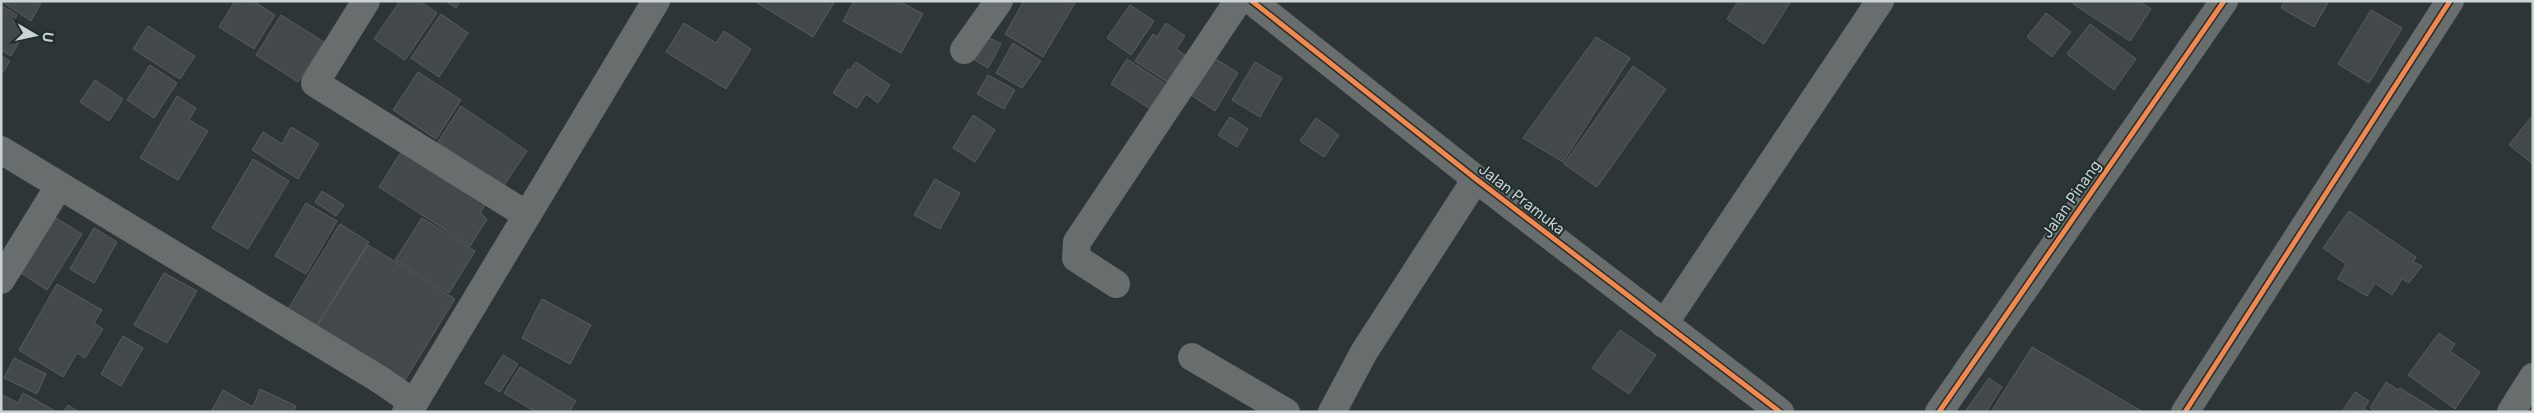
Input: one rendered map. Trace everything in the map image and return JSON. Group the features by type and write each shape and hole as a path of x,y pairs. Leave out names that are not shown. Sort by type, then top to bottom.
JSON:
{"street":[{"path":"366,1 315,83 527,216"},
{"path":"1,150 362,369 410,407 656,1"},
{"path":"964,50 999,1"},
{"path":"1116,284 1076,258 1077,242 1238,1"},
{"name":"Jalan Pramuka","path":"1252,1 1476,179 1780,412"},
{"path":"1664,324 1880,1"},
{"name":"Jalan Pinang","path":"1938,412 2224,1"},
{"path":"2186,412 2450,1"},
{"path":"1332,412 1364,352 1476,179"},
{"path":"1,280 59,186"},
{"path":"1192,357 1286,412"},
{"path":"2511,412 2533,377"}],"building":[{"path":"1,1 42,1 31,21"},
{"path":"235,1 253,1 275,15 254,49 219,27"},
{"path":"400,1 420,1 437,13 405,60 374,39"},
{"path":"445,1 460,1 456,8"},
{"path":"754,1 835,1 813,37"},
{"path":"854,1 899,1 923,14 901,53 843,21"},
{"path":"1024,1 1076,1 1043,57 1005,34"},
{"path":"1738,1 1791,1 1764,44 1727,19"},
{"path":"2075,1 2140,1 2151,9 2130,41 2073,4"},
{"path":"2285,1 2329,1 2314,27 2281,8"},
{"path":"1,5 17,15 13,22 26,30 11,56 1,50"},
{"path":"1130,5 1154,21 1131,55 1107,38"},
{"path":"2371,10 2402,28 2369,83 2338,64"},
{"path":"2046,13 2071,32 2052,57 2027,37"},
{"path":"441,14 468,33 439,77 411,58"},
{"path":"281,15 324,42 298,82 256,55"},
{"path":"684,23 716,43 724,31 751,49 726,89 666,52"},
{"path":"1166,23 1185,36 1176,49 1185,55 1167,82 1135,61 1153,34 1157,37"},
{"path":"2090,24 2136,59 2114,90 2067,54"},
{"path":"148,26 195,56 180,79 133,49"},
{"path":"986,36 1001,44 988,68 973,59"},
{"path":"1596,37 1630,58 1563,162 1523,138"},
{"path":"1013,43 1041,61 1022,88 996,73"},
{"path":"1,56 10,61 1,75"},
{"path":"1211,56 1238,73 1215,111 1188,93"},
{"path":"1127,59 1173,89 1157,113 1111,84"},
{"path":"856,62 890,85 878,103 866,94 857,108 833,93 848,69 849,71"},
{"path":"1255,62 1282,78 1260,117 1232,100"},
{"path":"150,65 177,83 154,118 127,100"},
{"path":"1633,66 1666,89 1597,187 1564,164"},
{"path":"418,72 461,100 436,139 393,110"},
{"path":"988,75 1015,90 1004,109 977,94"},
{"path":"95,80 123,99 109,121 80,102"},
{"path":"177,96 196,108 189,120 208,131 178,180 140,158"},
{"path":"461,106 527,151 503,187 438,142"},
{"path":"973,115 995,130 975,162 953,148"},
{"path":"2533,115 2533,164 2509,145"},
{"path":"1230,117 1248,129 1237,147 1218,135"},
{"path":"1316,118 1339,135 1324,157 1300,141"},
{"path":"291,127 319,144 298,179 252,150 263,132 282,144"},
{"path":"406,144 489,199 480,213 487,219 470,246 379,187"},
{"path":"253,159 289,181 248,249 212,228"},
{"path":"935,179 960,193 940,229 914,215"},
{"path":"322,191 344,205 336,216 315,202"},
{"path":"306,203 337,221 306,274 275,256"},
{"path":"2349,211 2416,257 2413,262 2422,266 2409,283 2402,279 2392,295 2375,283 2367,296 2338,279 2346,264 2323,248"},
{"path":"56,218 82,234 47,290 21,273"},
{"path":"422,218 475,251 449,293 395,260"},
{"path":"340,224 369,242 316,326 288,309"},
{"path":"94,228 117,242 94,283 70,269"},
{"path":"368,245 455,299 400,388 313,333"},
{"path":"164,273 197,291 167,343 134,325"},
{"path":"57,284 102,310 94,323 103,329 85,358 77,353 63,377 19,350"},
{"path":"542,299 591,325 570,364 522,338"},
{"path":"1620,330 1656,355 1629,394 1592,368"},
{"path":"2439,333 2455,344 2450,351 2480,372 2455,409 2408,375"},
{"path":"123,336 143,348 121,386 101,374"},
{"path":"2032,347 2143,412 1991,412"},
{"path":"503,355 518,364 500,392 485,383"},
{"path":"14,358 46,374 37,394 4,378"},
{"path":"520,367 576,401 569,412 536,412 504,393"},
{"path":"1989,378 2002,387 1986,412 1965,412"},
{"path":"2386,382 2398,390 2400,388 2439,412 2376,412 2370,408"},
{"path":"260,389 296,406 293,412 211,412 223,390 253,407"},
{"path":"2355,392 2369,401 2364,408 2369,412 2342,412"},
{"path":"23,393 57,412 1,412 1,394 18,403"},
{"path":"68,405 79,412 64,412"}],"cycle path":[{"path":"1252,1 1476,179 1780,412"},
{"path":"1939,412 2224,1"},
{"path":"2185,412 2450,1"}]}
